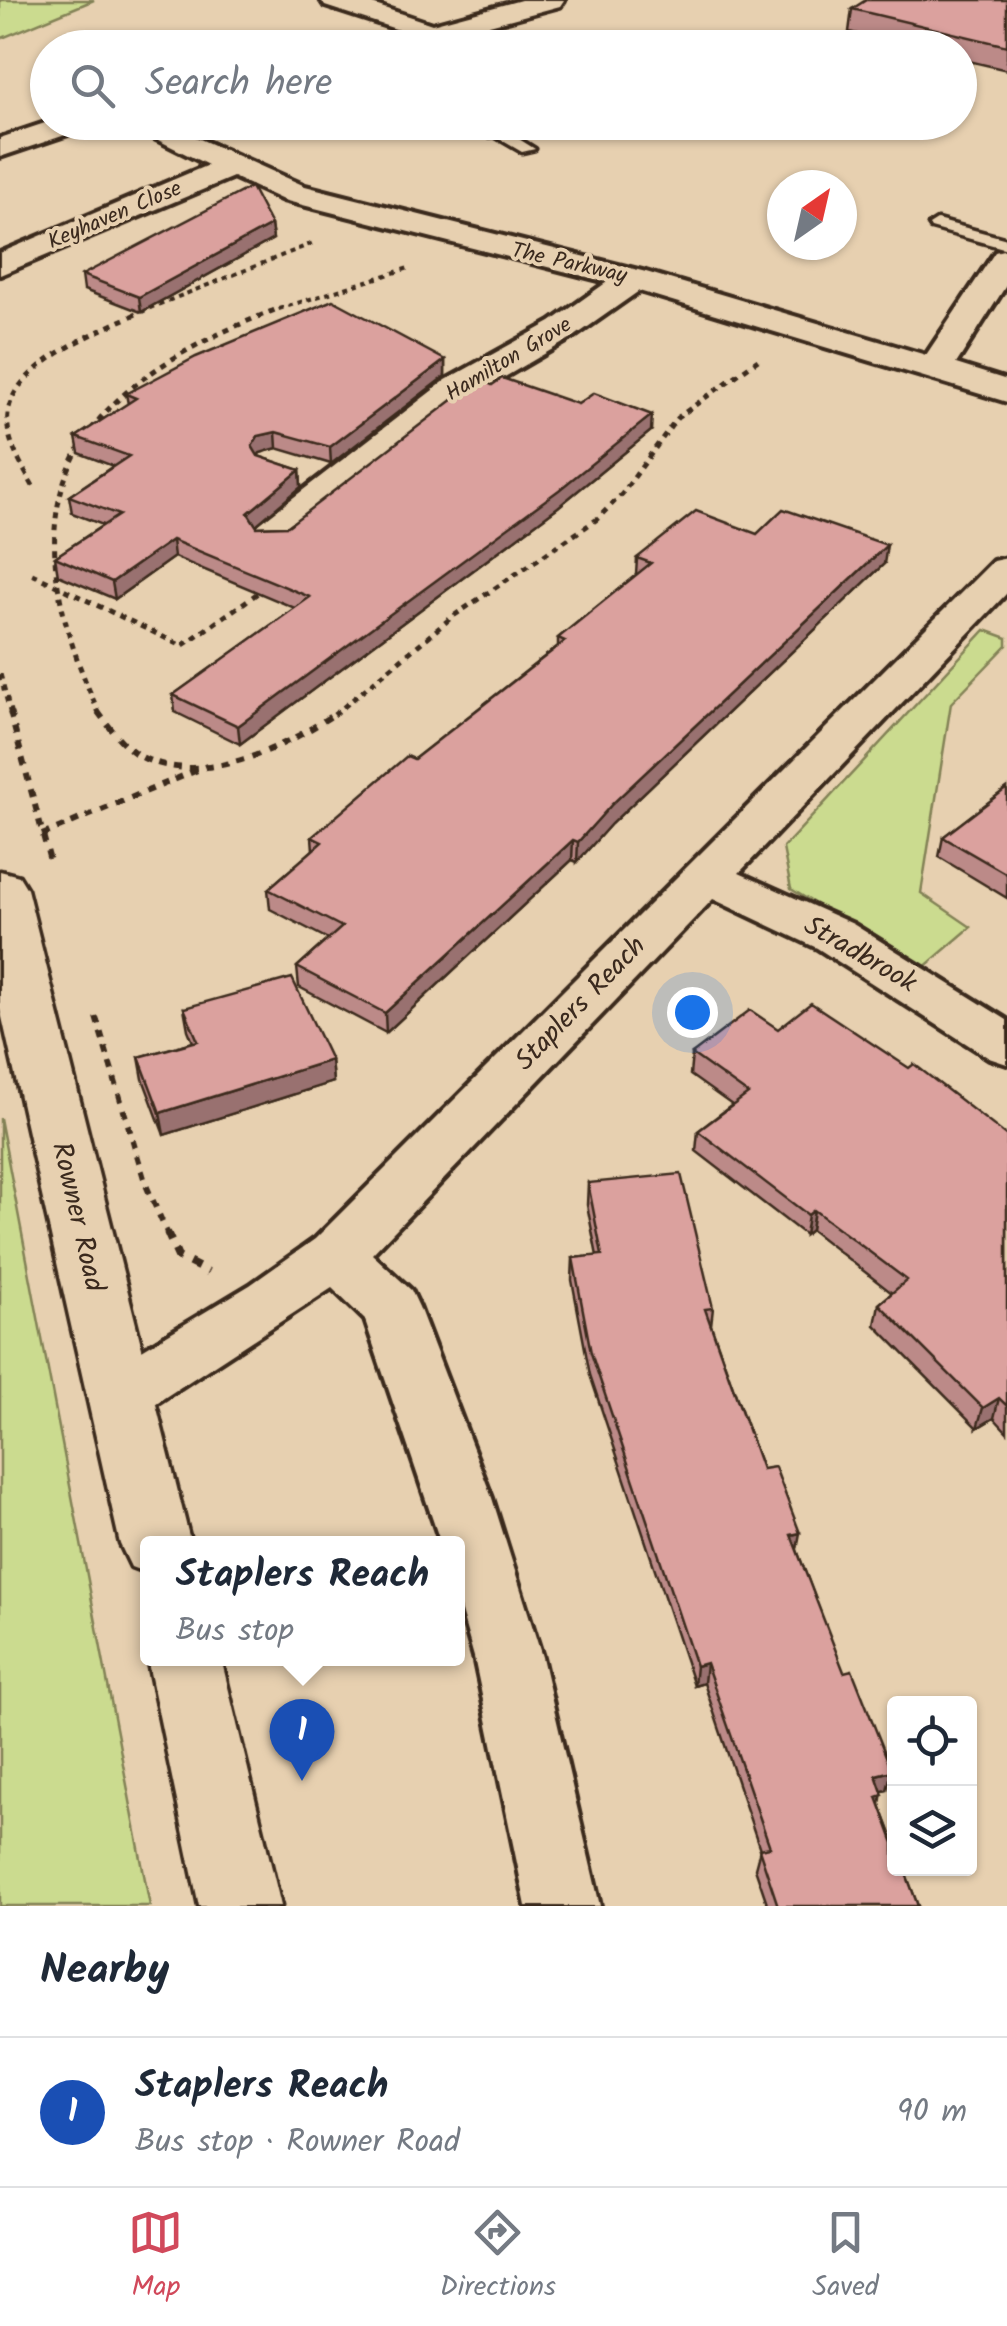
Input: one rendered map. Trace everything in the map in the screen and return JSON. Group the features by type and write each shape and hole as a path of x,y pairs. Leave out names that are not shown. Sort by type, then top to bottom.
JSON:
{"main road":[{"name":"Rowner Road","path":"26,881 120,1395 154,1536"},
{"path":"186,1666 240,1906"}],"street":[{"path":"334,0 411,30"},
{"path":"461,30 551,0"},
{"path":"0,148 30,138"},
{"name":"The Parkway","path":"174,140 294,193 634,279 1007,391"},
{"name":"Keyhaven Close","path":"0,265 230,167"},
{"path":"936,368 1007,259"},
{"name":"Hamilton Grove","path":"273,532 458,388 563,329 634,279"},
{"path":"292,468 340,483"},
{"name":"Staplers Reach","path":"120,1395 319,1267 1007,570"},
{"name":"Stradbrook","path":"706,877 836,936 1007,1045"},
{"path":"319,1267 390,1307 460,1498 508,1657 563,1906"}],"lane":[{"path":"512,140 527,149"},
{"path":"937,225 1007,244"}],"path":[{"path":"34,487 7,437 10,399 26,374 120,322 373,216"},
{"path":"31,574 182,646 314,555 273,532"},
{"path":"0,674 42,835 26,881"},
{"path":"42,835 208,765"},
{"path":"91,1000 146,1185 178,1257 207,1272 267,1263 319,1267"}],"green space":[{"path":"0,0 94,0 0,39"},
{"path":"985,630 1007,638 1007,645 951,703 921,893 971,927 922,969 791,889 783,848"},
{"path":"0,1118 150,1906 0,1906"}],"building":[{"path":"866,0 1007,0 1007,46 977,39 977,30 940,30 852,9"},
{"path":"251,187 271,225 139,297 82,275"},
{"path":"333,300 445,360 330,447 276,432 258,436 252,446 258,456 300,470 248,513 257,527 288,526 480,379 492,385 502,378 578,404 594,393 652,415 559,490 238,726 173,695 310,597 172,540 112,582 55,557 119,515 69,496 129,456 76,437 136,398 126,394 196,357"},
{"path":"783,509 887,545 612,804 578,842 573,840 385,1013 297,967 342,927 268,889 322,842 312,837 407,756 414,759 565,641 558,638 651,563 637,558 696,511 757,534"},
{"path":"1007,788 1007,874 943,837"},
{"path":"292,978 331,1060 160,1113 139,1057 198,1041 184,1008"},
{"path":"811,1003 909,1068 914,1064 1007,1136 1007,1406 999,1398 983,1408 879,1304 907,1280 814,1210 808,1215 698,1131 748,1094 692,1054 750,1010 778,1029"},
{"path":"681,1174 713,1308 705,1309 762,1469 775,1467 800,1533 791,1535 844,1672 852,1670 887,1758 887,1772 876,1775 883,1795 877,1797 887,1824 887,1876 907,1876 918,1906 778,1906 759,1849 770,1847 706,1663 696,1666 591,1353 573,1258 602,1255 588,1183"}],"place":[{"name":"Staplers Reach","path":"302,1781"}]}
